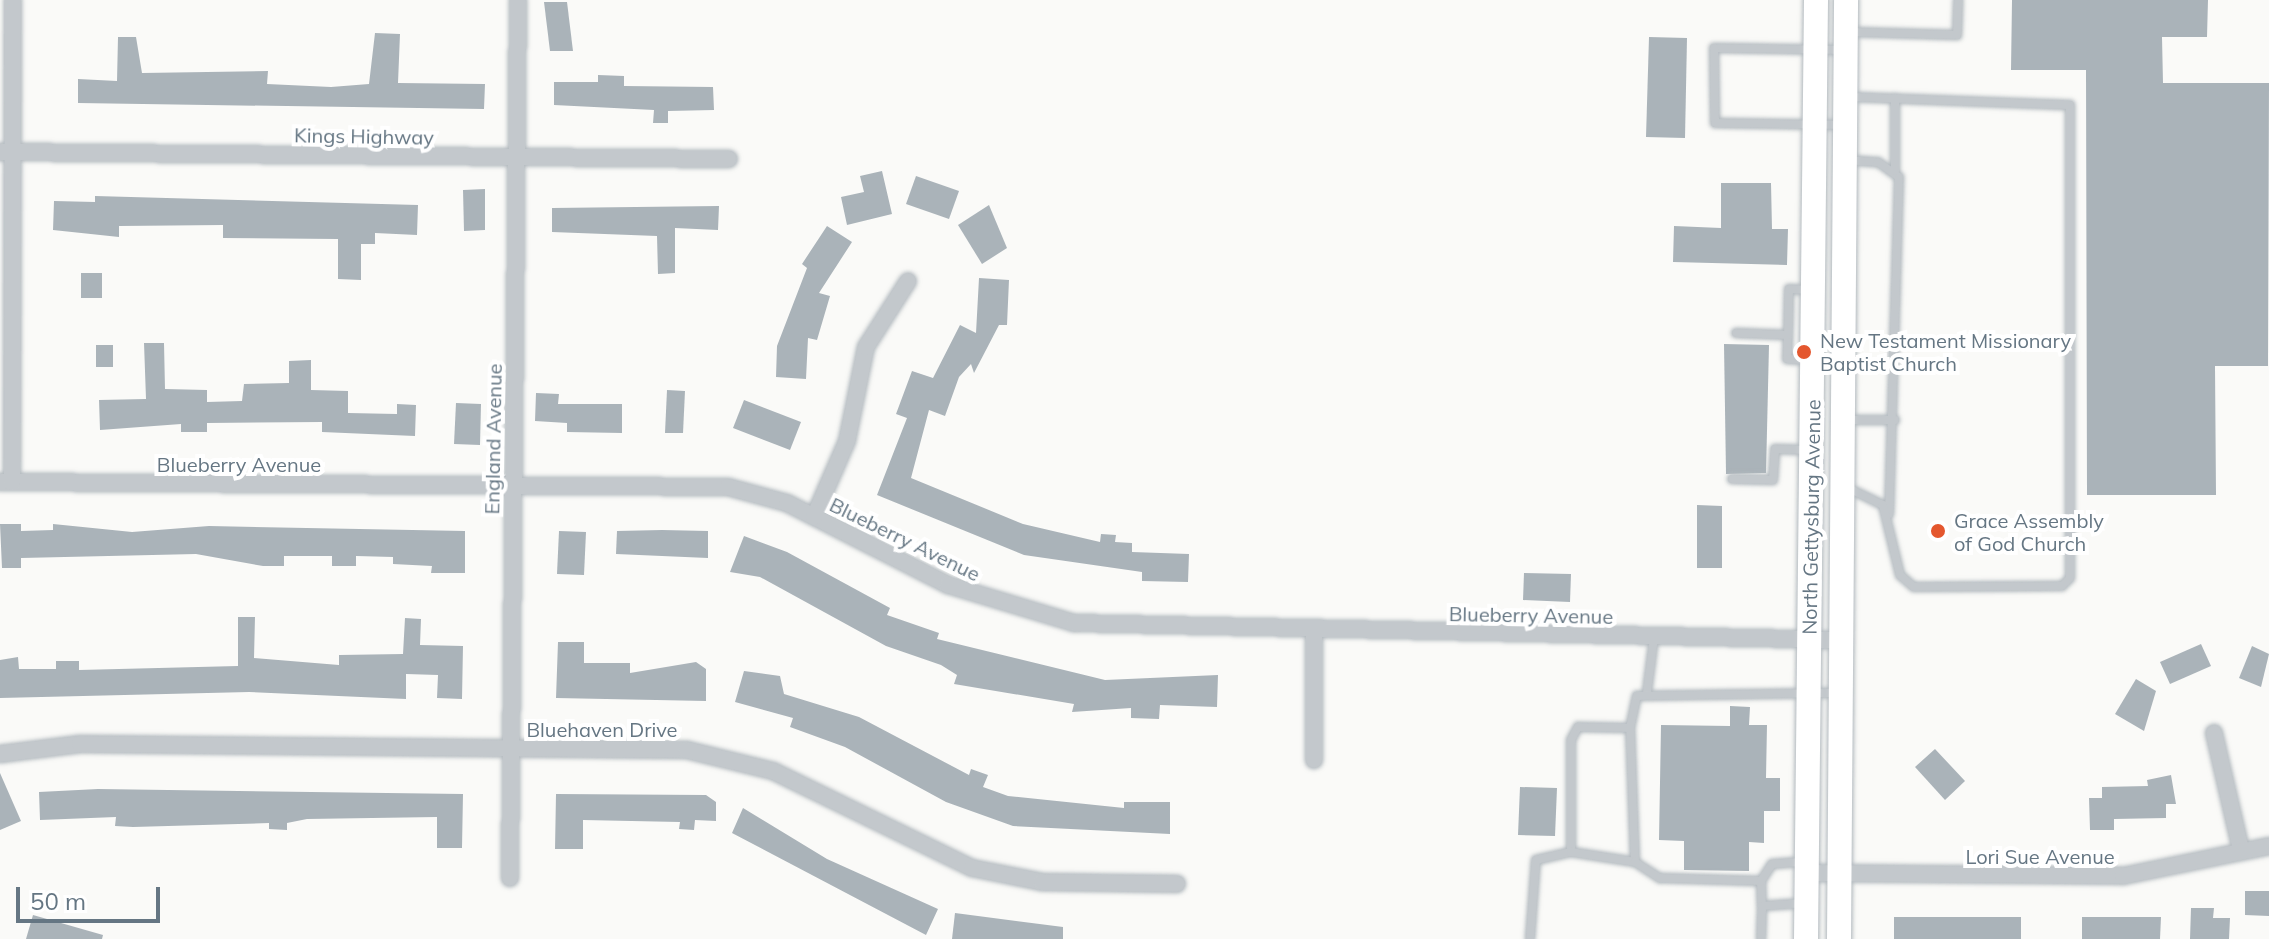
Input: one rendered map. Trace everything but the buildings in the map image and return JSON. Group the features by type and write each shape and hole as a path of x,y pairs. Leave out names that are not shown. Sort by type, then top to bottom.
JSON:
{"main road":[{"name":"North Gettysburg Avenue","path":"1806,939 1816,0"},
{"name":"North Gettysburg Avenue","path":"1839,939 1846,0"},
{"path":"1815,96 1846,97"},
{"path":"1815,159 1846,160"},
{"path":"1812,419 1844,420"},
{"path":"1811,485 1843,486"}],"street":[{"path":"6,482 6,152 13,0"},
{"name":"England Avenue","path":"510,878 518,0"},
{"name":"Kings Highway","path":"6,152 729,159"},
{"path":"814,517 847,441 866,347 908,281"},
{"name":"Blueberry Avenue","path":"6,482 728,487 814,517 948,585 1036,615 1112,627 1809,637 1842,640"},
{"path":"1314,632 1314,760"},
{"path":"2214,733 2241,850"},
{"name":"Bluehaven Drive","path":"0,754 80,744 511,749 730,756 972,868 1042,882 1177,884"},
{"name":"Lori Sue Avenue","path":"1807,867 1840,873 2111,877 2269,846"}],"lane":[{"path":"1846,125 1715,123 1714,48 1816,49 1847,41 1957,35 1958,0"},
{"path":"1846,97 2056,100 2072,111 2070,578 2062,586 1914,587 1896,565 1889,514 1895,420 1895,98"},
{"path":"1846,160 1895,171"},
{"path":"1812,360 1787,359 1789,289 1813,290"},
{"path":"1736,333 1788,335"},
{"path":"1844,420 1895,420"},
{"path":"1732,479 1773,480 1775,449 1811,450"},
{"path":"1843,486 1875,497 1889,514"},
{"path":"1647,692 1654,637"},
{"path":"1635,862 1630,728 1637,696 1647,692 1809,697 1842,693"},
{"path":"1571,852 1571,740 1578,727 1630,728"},
{"path":"1530,939 1532,865 1571,852 1635,862 1660,878 1761,881"},
{"path":"1761,939 1761,881 1772,864 1807,867"},
{"path":"1762,906 1806,903"}],"place":[{"name":"New Testament Missionary Baptist Church","path":"1804,352"},
{"name":"Grace Assembly of God Church","path":"1938,531"}]}
